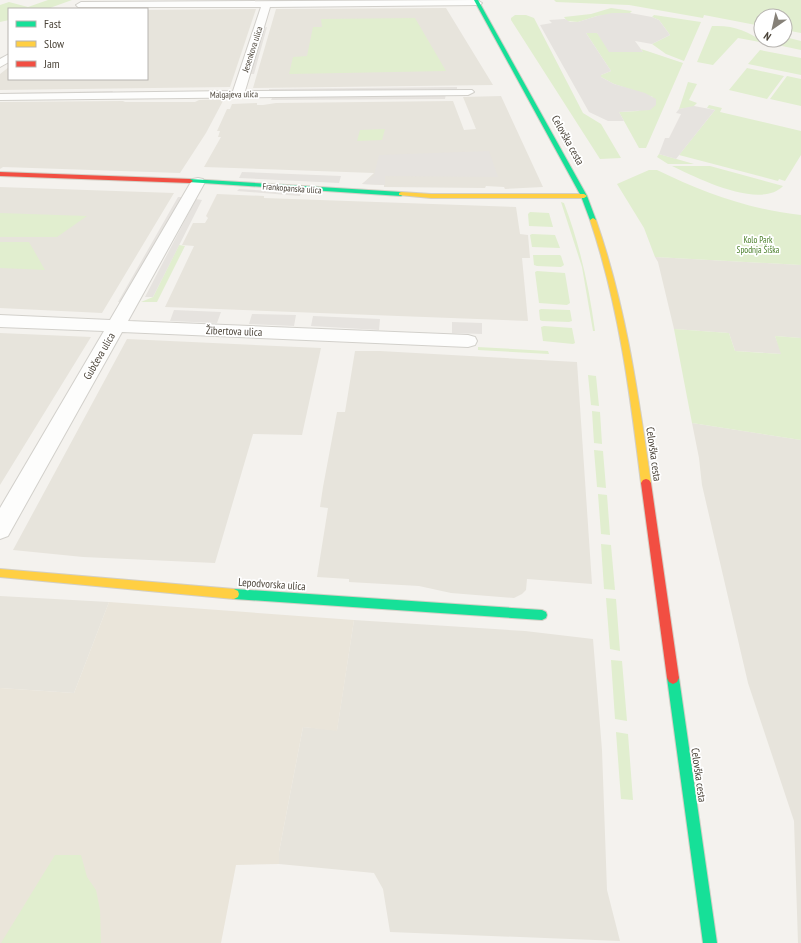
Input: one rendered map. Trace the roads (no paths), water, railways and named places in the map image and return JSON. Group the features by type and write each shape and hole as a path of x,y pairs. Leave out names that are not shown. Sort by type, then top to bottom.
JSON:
{"main road":[{"name":"Celovška cesta","path":"476,2 584,196 603,247 612,278 621,315 630,364 710,943"},
{"name":"Frankopanska ulica","path":"0,174 198,182 365,193 475,197 584,196"},
{"name":"Lepodvorska ulica","path":"0,573 248,595 542,615"}],"street":[{"path":"81,5 266,5 476,2"},
{"name":"Jesenkova ulica","path":"238,94 266,5"},
{"path":"0,64 8,58"},
{"name":"Malgajeva ulica","path":"0,97 468,92"},
{"name":"Gubčeva ulica","path":"0,529 198,182"},
{"name":"Žibertova ulica","path":"0,321 468,341"}],"park label":[{"name":"Kolo Park Spodnja Šiška","path":"758,244"}]}
